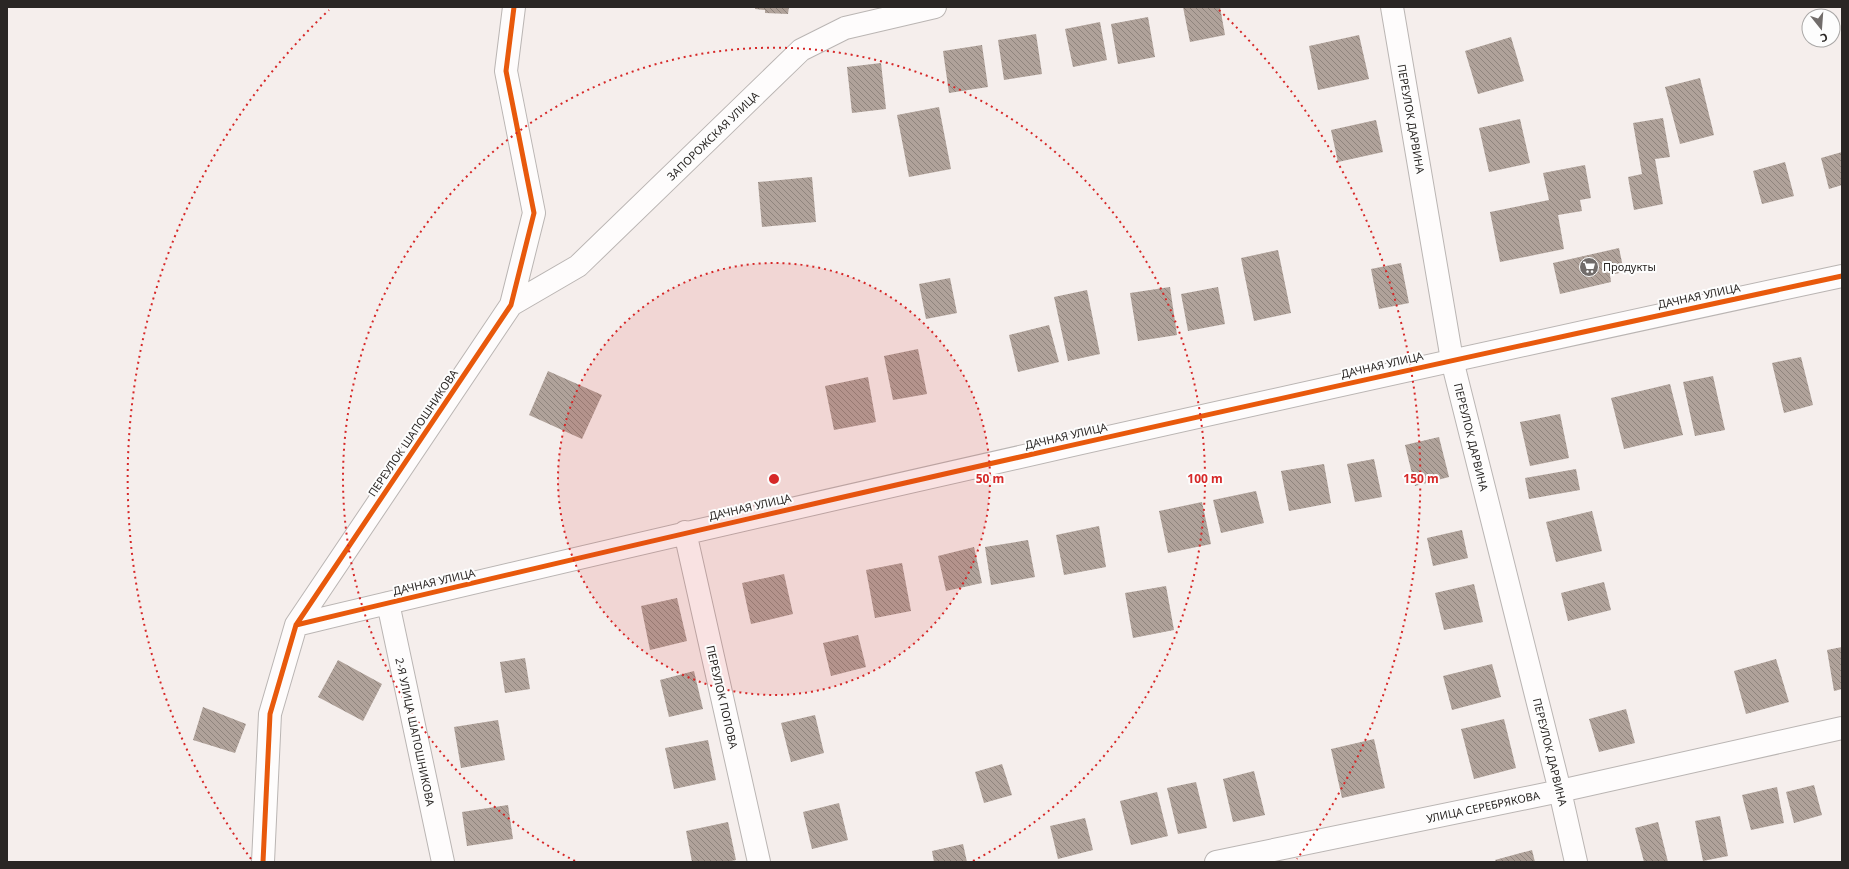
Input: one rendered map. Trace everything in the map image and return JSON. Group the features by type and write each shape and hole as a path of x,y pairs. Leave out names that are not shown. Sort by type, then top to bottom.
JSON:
{"street":[{"name":"ПЕРЕУЛОК ШАПОШНИКОВА","path":"262,862 270,714 296,625 511,305 534,213 506,71 514,7"},
{"name":"ЗАПОРОЖСКАЯ УЛИЦА","path":"511,305 578,266 801,50 845,28 935,7"},
{"name":"ПЕРЕУЛОК ДАРВИНА","path":"1392,7 1452,360 1560,791 1576,862"},
{"name":"ДАЧНАЯ УЛИЦА","path":"296,625 685,532 1452,360 1842,276"},
{"name":"ПЕРЕУЛОК ПОПОВА","path":"685,532 759,862"},
{"name":"2-Я УЛИЦА ШАПОШНИКОВА","path":"388,603 443,862"},
{"name":"УЛИЦА СЕРЕБРЯКОВА","path":"1216,862 1560,791 1842,728"}],"building":[{"path":"755,7 789,7 788,14 765,13 765,10 755,9"},
{"path":"1183,7 1220,7 1225,35 1190,42"},
{"path":"1148,17 1155,57 1118,64 1111,24"},
{"path":"1100,22 1107,60 1073,67 1065,29"},
{"path":"1036,34 1042,74 1004,80 998,40"},
{"path":"1359,35 1369,79 1318,90 1309,46"},
{"path":"1511,37 1524,81 1478,94 1465,51"},
{"path":"982,45 988,87 949,93 943,51"},
{"path":"881,63 886,109 852,113 847,67"},
{"path":"1700,78 1714,135 1680,144 1665,87"},
{"path":"939,107 951,169 909,177 897,115"},
{"path":"1663,118 1670,157 1655,159 1663,204 1634,210 1628,177 1642,174 1633,123"},
{"path":"1520,119 1530,163 1489,172 1479,128"},
{"path":"1376,120 1383,152 1338,162 1331,130"},
{"path":"1842,152 1842,185 1829,189 1821,158"},
{"path":"1785,162 1794,196 1762,204 1753,171"},
{"path":"1585,165 1591,198 1580,200 1582,211 1558,215 1564,249 1500,262 1490,212 1549,200 1543,173"},
{"path":"812,177 816,222 762,227 758,182"},
{"name":"Продукты","path":"1619,248 1624,272 1610,275 1611,282 1560,294 1553,263"},
{"path":"1278,250 1291,313 1254,321 1241,258"},
{"path":"1401,263 1409,303 1379,309 1371,269"},
{"path":"950,278 957,313 926,319 919,284"},
{"path":"1170,287 1177,335 1138,341 1130,293"},
{"path":"1218,287 1225,324 1188,331 1181,294"},
{"path":"1087,290 1100,354 1068,361 1054,297"},
{"path":"1049,325 1059,362 1018,372 1009,335"},
{"path":"918,349 927,394 893,400 884,356"},
{"path":"1801,357 1813,405 1784,413 1772,363"},
{"path":"548,371 602,395 582,439 529,415"},
{"path":"1713,376 1725,430 1695,436 1683,382"},
{"path":"868,377 876,422 834,430 825,386"},
{"path":"1670,384 1683,435 1624,449 1611,398"},
{"path":"1560,414 1569,458 1530,466 1520,422"},
{"path":"1439,437 1449,477 1415,486 1405,445"},
{"path":"1374,459 1382,497 1355,502 1347,464"},
{"path":"1324,464 1331,503 1289,511 1281,471"},
{"path":"1576,469 1580,490 1529,499 1525,478"},
{"path":"1256,491 1264,523 1221,533 1213,500"},
{"path":"1202,502 1211,544 1168,553 1159,511"},
{"path":"1592,511 1602,551 1556,562 1546,522"},
{"path":"1099,526 1106,567 1064,575 1056,535"},
{"path":"1462,530 1468,558 1433,566 1427,538"},
{"path":"1028,540 1035,577 991,585 985,547"},
{"path":"974,547 982,583 946,591 938,556"},
{"path":"902,563 911,611 875,618 866,570"},
{"path":"784,574 793,614 751,624 742,583"},
{"path":"1604,582 1611,610 1568,621 1561,593"},
{"path":"1474,584 1483,622 1444,630 1435,593"},
{"path":"1166,586 1174,630 1133,638 1125,593"},
{"path":"677,598 687,641 650,650 641,606"},
{"path":"858,635 866,667 831,676 823,643"},
{"path":"1842,647 1842,689 1834,691 1827,650"},
{"path":"525,658 530,689 505,693 500,662"},
{"path":"1776,659 1789,702 1746,714 1734,671"},
{"path":"338,660 382,684 363,721 318,697"},
{"path":"1492,664 1501,697 1452,710 1443,676"},
{"path":"694,671 703,709 669,717 660,680"},
{"path":"203,707 246,724 235,753 193,740"},
{"path":"1626,709 1635,743 1599,752 1589,719"},
{"path":"815,715 824,753 791,762 781,723"},
{"path":"1504,719 1516,768 1474,779 1461,729"},
{"path":"498,720 505,760 461,768 454,727"},
{"path":"1374,739 1385,788 1342,798 1331,749"},
{"path":"708,740 716,780 674,789 665,748"},
{"path":"1002,764 1012,795 984,803 975,772"},
{"path":"1254,771 1265,815 1233,822 1223,779"},
{"path":"1196,782 1207,828 1178,834 1167,788"},
{"path":"1814,785 1822,815 1794,823 1786,792"},
{"path":"1777,787 1784,823 1751,830 1742,795"},
{"path":"1157,792 1168,836 1131,845 1120,801"},
{"path":"839,803 848,840 812,849 803,812"},
{"path":"508,805 513,839 467,846 462,812"},
{"path":"1720,816 1728,856 1703,861 1695,821"},
{"path":"1085,818 1093,850 1058,859 1050,826"},
{"path":"728,822 736,860 727,862 692,862 686,831"},
{"path":"1658,822 1668,862 1644,862 1635,828"},
{"path":"963,844 967,862 934,862 932,851"},
{"path":"1532,850 1535,862 1496,862 1495,860"}],"cycle path":[{"path":"263,862 270,714 296,625 511,305 534,213 506,71 514,7"},
{"path":"296,625 682,534 1068,446 1842,276"}],"place":[{"name":"Продукты","path":"1589,267"}]}
